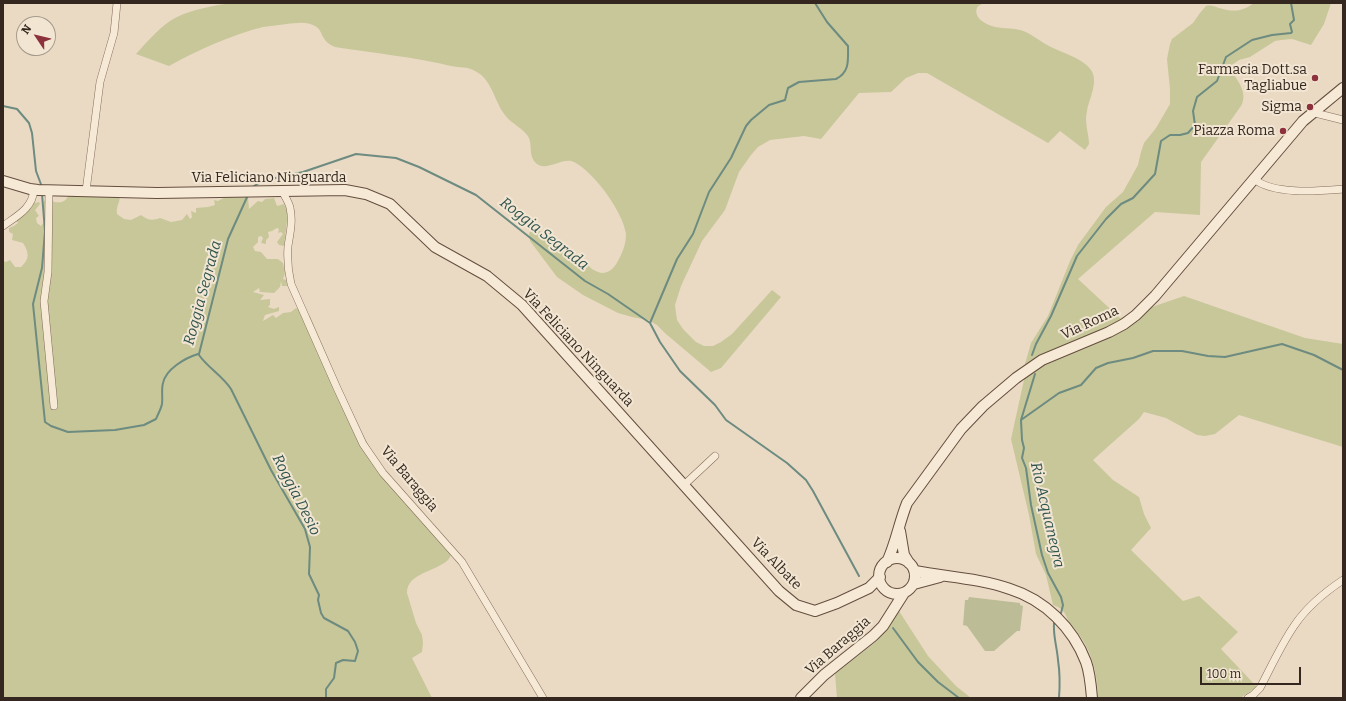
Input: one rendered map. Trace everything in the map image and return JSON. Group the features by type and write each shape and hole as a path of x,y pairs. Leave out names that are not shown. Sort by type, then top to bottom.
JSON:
{"street":[{"path":"86,191 100,82 104,63 114,33 116,3"},
{"name":"Via Roma","path":"887,562 896,542 907,503 961,429 983,406 1016,378 1042,360 1109,332 1124,324 1136,315 1155,296 1303,121 1313,111 1343,88"},
{"path":"1313,111 1315,113 1343,120"},
{"path":"1254,179 1263,185 1298,191 1343,189"},
{"name":"Via Feliciano Ninguarda","path":"3,181 42,190 157,193 345,190 366,194 390,204 435,247 487,276 522,305 684,485"},
{"path":"3,226 28,207 33,198 42,190"},
{"path":"42,190 48,272 44,301 54,406"},
{"name":"Via Baraggia","path":"282,191 290,206 291,215 287,270 291,284 363,444 383,473 462,562 543,698"},
{"path":"684,485 716,456"},
{"name":"Via Albate","path":"684,485 779,591 796,605 815,611 837,603 869,588 880,577"},
{"name":"Via Roma","path":"900,525 904,555 909,563"},
{"path":"886,589 898,594 910,589 914,584 915,578 914,571 909,563 898,558 887,562 883,566 880,577 886,589 892,600 891,613"},
{"path":"914,571 967,579 1011,589 1024,594 1051,611 1062,622 1081,650 1091,683 1092,698"},
{"path":"914,584 944,576"},
{"path":"1248,698 1260,688 1294,626 1306,610 1343,580"},
{"name":"Via Albate","path":"869,588 886,589"},
{"name":"Via Baraggia","path":"801,698 824,675 873,636 882,626 904,592"}],"green space":[{"path":"231,3 991,3 979,5 976,10 977,15 986,24 995,27 1024,31 1049,46 1078,59 1091,70 1094,85 1086,120 1089,144 1085,150 1060,131 1048,143 927,73 918,73 906,78 891,92 859,93 821,139 804,136 770,140 758,147 739,172 725,210 702,241 681,286 675,305 677,320 683,329 696,342 704,346 713,346 732,334 772,290 781,297 721,368 711,372 657,325 648,320 618,313 583,295 557,277 530,241 529,233 533,229 559,240 577,253 592,269 603,273 612,269 621,255 626,237 624,225 614,204 598,183 582,167 569,161 543,166 538,165 534,161 530,141 527,135 508,118 501,109 485,79 472,69 393,55 335,47 330,45 324,39 318,28 312,24 305,23 263,27 251,30 191,54 169,66 136,54 160,29 171,20 182,14 211,6"},
{"path":"1254,3 1331,3 1324,24 1311,45 1292,39 1275,41 1250,57 1239,60 1229,67 1241,86 1243,91 1243,101 1201,162 1200,215 1155,212 1078,279 1120,318 1184,296 1305,338 1343,344 1343,447 1239,415 1215,434 1205,436 1197,435 1166,418 1144,412 1139,419 1093,460 1113,480 1139,497 1144,514 1151,528 1131,550 1183,601 1199,596 1238,632 1221,649 1257,687 1240,698 1098,698 1096,676 1091,657 1082,639 1069,622 1064,612 1060,608 1053,605 1046,575 1036,554 1029,515 1011,439 1024,380 1023,371 1031,343 1048,316 1078,245 1106,207 1123,192 1138,165 1144,143 1156,128 1170,104 1167,59 1172,39 1193,23 1206,6 1229,10 1241,10"},
{"path":"69,194 117,195 120,197 117,207 117,214 124,219 131,220 141,215 150,220 160,218 171,222 182,220 187,214 190,219 192,217 191,211 196,213 196,208 215,205 214,200 218,201 229,195 233,197 240,194 248,197 249,209 258,201 262,202 265,199 274,198 277,206 284,204 288,212 284,246 279,245 277,242 283,234 281,232 278,233 279,229 277,228 268,232 269,237 266,240 266,244 261,243 263,238 261,236 258,237 258,242 253,247 255,251 261,252 267,259 278,259 283,263 285,273 283,279 286,280 287,286 282,286 281,281 280,287 274,293 260,292 259,288 253,292 264,295 260,300 270,299 270,305 268,307 274,309 279,307 279,311 265,315 263,321 273,315 276,318 283,313 291,312 296,308 310,316 355,420 377,461 453,549 448,560 443,564 412,581 408,586 407,593 416,623 422,635 423,643 422,652 412,658 432,698 3,698 3,261 6,262 10,260 15,267 21,267 26,261 28,255 25,246 23,243 12,240 13,234 9,232 9,228 18,223 16,220 32,207 34,201 35,203 39,202 40,204 35,210 39,216 36,218 37,223 41,226 45,221 44,201 51,198 54,202 61,202 67,199"},
{"path":"969,597 1020,603 1020,605 1023,606 1020,631 1017,631 994,651 985,651 967,626 963,625 965,600 968,600"},
{"path":"899,611 928,656 956,686 971,698 837,698 835,674 877,641"}],"waterway":[{"name":"Roggia Segrada","path":"650,323 677,259 693,234 709,192 731,158 746,126 769,105 785,100 788,88 799,82 836,79 844,73 848,61 848,46 827,22 815,3"},
{"name":"Rio Acquanegra","path":"1032,355 1077,256 1106,219 1121,204 1133,198 1155,174 1161,141 1170,135 1188,133 1195,125 1193,111 1197,97 1217,81 1226,57 1252,40 1292,32 1290,24 1294,20 1291,3"},
{"name":"Roggia Segrada","path":"3,106 17,109 29,123 32,133 36,171 42,187"},
{"name":"Roggia Segrada","path":"251,188 262,181 303,172 356,154 396,158 419,167 476,195 585,281 608,294 650,323 660,342 680,371 715,405 726,420 787,463 806,480 859,576"},
{"name":"Roggia Segrada","path":"42,194 45,231 42,268 33,304 45,422 51,426 68,432 115,430 144,425 156,419 162,404 163,383 168,373 182,361 198,354"},
{"name":"Roggia Segrada","path":"199,354 228,239 248,195"},
{"name":"Rio Acquanegra","path":"1021,420 1059,393 1081,385 1096,368 1108,363 1133,358 1153,351 1182,351 1208,356 1225,357 1282,344 1314,355 1343,370"},
{"name":"Roggia Desio","path":"199,355 231,389 271,470 305,529 310,547 309,574 319,595 318,600 321,613 324,618 348,631 355,642 358,651 355,661 343,660 336,663 334,678 326,689 326,698"},
{"name":"Rio Acquanegra","path":"1035,374 1021,420 1024,448 1022,458 1026,468 1031,505 1042,555 1048,573 1061,597 1063,605 1061,613"},
{"name":"Rio Acquanegra","path":"1054,623 1060,684 1059,698"},
{"path":"893,628 918,662 938,682 959,698"}],"place":[{"name":"Farmacia Dott.sa Tagliabue","path":"1315,78"},
{"name":"Sigma","path":"1310,107"},
{"name":"Piazza Roma","path":"1283,131"}]}
